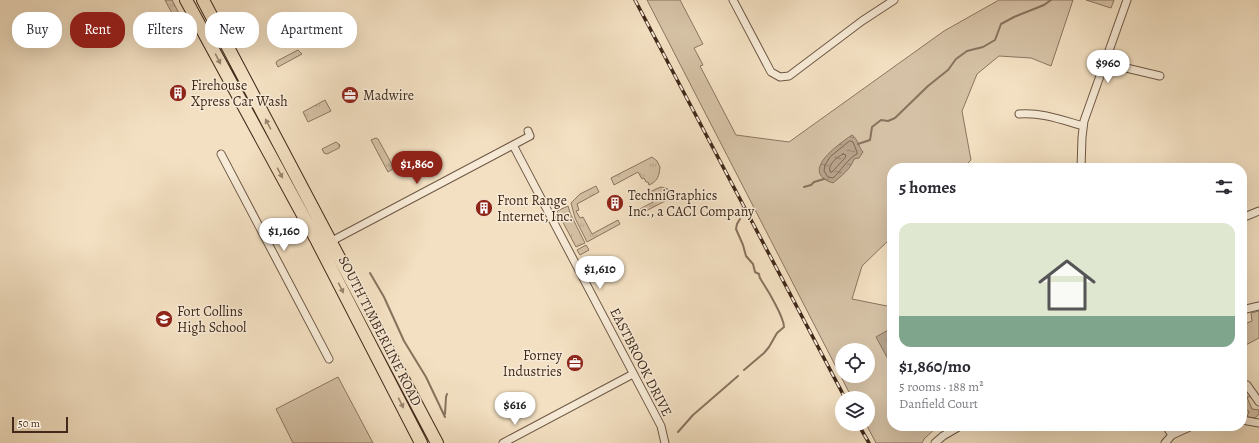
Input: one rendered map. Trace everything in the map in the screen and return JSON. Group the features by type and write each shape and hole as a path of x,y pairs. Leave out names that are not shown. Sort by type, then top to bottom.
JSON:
{"main road":[{"name":"SOUTH TIMBERLINE ROAD","path":"186,0 436,443"},
{"name":"SOUTH TIMBERLINE ROAD","path":"206,3 421,443"}],"street":[{"path":"732,0 771,72 780,77 789,76 862,21 894,0"},
{"path":"1081,163 1080,156 1084,126 1127,0"},
{"path":"1105,63 1160,76"},
{"path":"1019,114 1039,114 1084,126"},
{"path":"325,245 513,146 530,136 528,131"},
{"name":"EASTBROOK DRIVE","path":"513,146 660,426 665,443"},
{"path":"221,154 329,359"},
{"path":"1247,216 1259,212"},
{"path":"1247,309 1259,306"},
{"path":"503,443 633,374"},
{"path":"1247,385 1259,402"},
{"path":"1247,421 1259,422"},
{"path":"935,443 952,431"},
{"path":"1169,431 1172,436"},
{"path":"1165,443 1172,436 1182,431"}],"green space":[{"path":"165,0 172,0 178,12 172,12"},
{"path":"647,0 680,0 703,44 694,48 703,65 700,66 736,135 789,142 944,31 999,0 1073,0 1051,66 1031,58 999,56 977,74 962,111 971,160 968,163 887,163 887,242 862,266 852,299 887,306 887,431 933,431 922,443 876,443 870,431 875,431 875,391 848,391 844,383 875,383 875,343 835,343 835,365"},
{"path":"1086,0 1114,0 1111,8"},
{"path":"298,50 302,54 278,67 276,63 277,61"},
{"path":"325,100 331,111 308,122 303,112"},
{"path":"376,138 378,139 394,168 388,172 371,140"},
{"path":"336,142 340,145 339,148 327,154 324,153 322,149"},
{"path":"652,157 657,161 660,167 658,176 654,182 649,185 644,178 642,179 638,172 614,185 611,178"},
{"path":"596,186 599,192 577,204 579,210 576,211 580,218 583,217 592,234 618,220 620,224 587,242 575,218 571,203 580,194"},
{"path":"661,187 668,189 675,196 638,215 636,211 653,202 648,193"},
{"path":"568,206 585,243 576,247 557,211"},
{"path":"586,245 589,250 580,255 577,250"},
{"path":"1259,311 1259,338 1247,344 1247,323 1252,321 1251,313"},
{"path":"338,377 373,443 293,443 276,409"},
{"path":"1247,391 1249,391 1252,397 1247,397"},
{"path":"1247,397 1252,409 1259,410 1259,414 1255,418 1247,417 1249,411 1247,411"}],"water":[{"path":"852,135 856,138 863,152 859,158 854,159 853,163 848,169 833,183 823,178 819,172 820,165 824,158"},
{"path":"887,331 887,357 876,337"}],"waterway":[{"path":"858,144 870,140 872,127 881,120 888,121 895,118 928,86 948,70 956,59 967,51 983,47 995,40 1001,24 1044,5 1051,0"},
{"path":"804,187 824,179"},
{"path":"740,219 736,229 746,256 753,264 755,272 759,274 760,279 779,311 784,327 777,333 764,353 744,370"},
{"path":"370,273 384,297 404,341 426,377 445,417"},
{"path":"678,432 693,415 738,376"},
{"path":"445,414 447,394"}],"railway":[{"path":"635,0 841,391"},
{"path":"862,431 869,443"}],"place":[{"name":"Firehouse Xpress Car Wash","path":"178,93"},
{"name":"Madwire","path":"350,95"},
{"name":"TechniGraphics Inc., a CACI Company","path":"615,203"},
{"name":"Front Range Internet, Inc.","path":"484,208"},
{"name":"Fort Collins High School","path":"164,319"},
{"name":"Forney Industries","path":"575,363"}]}
